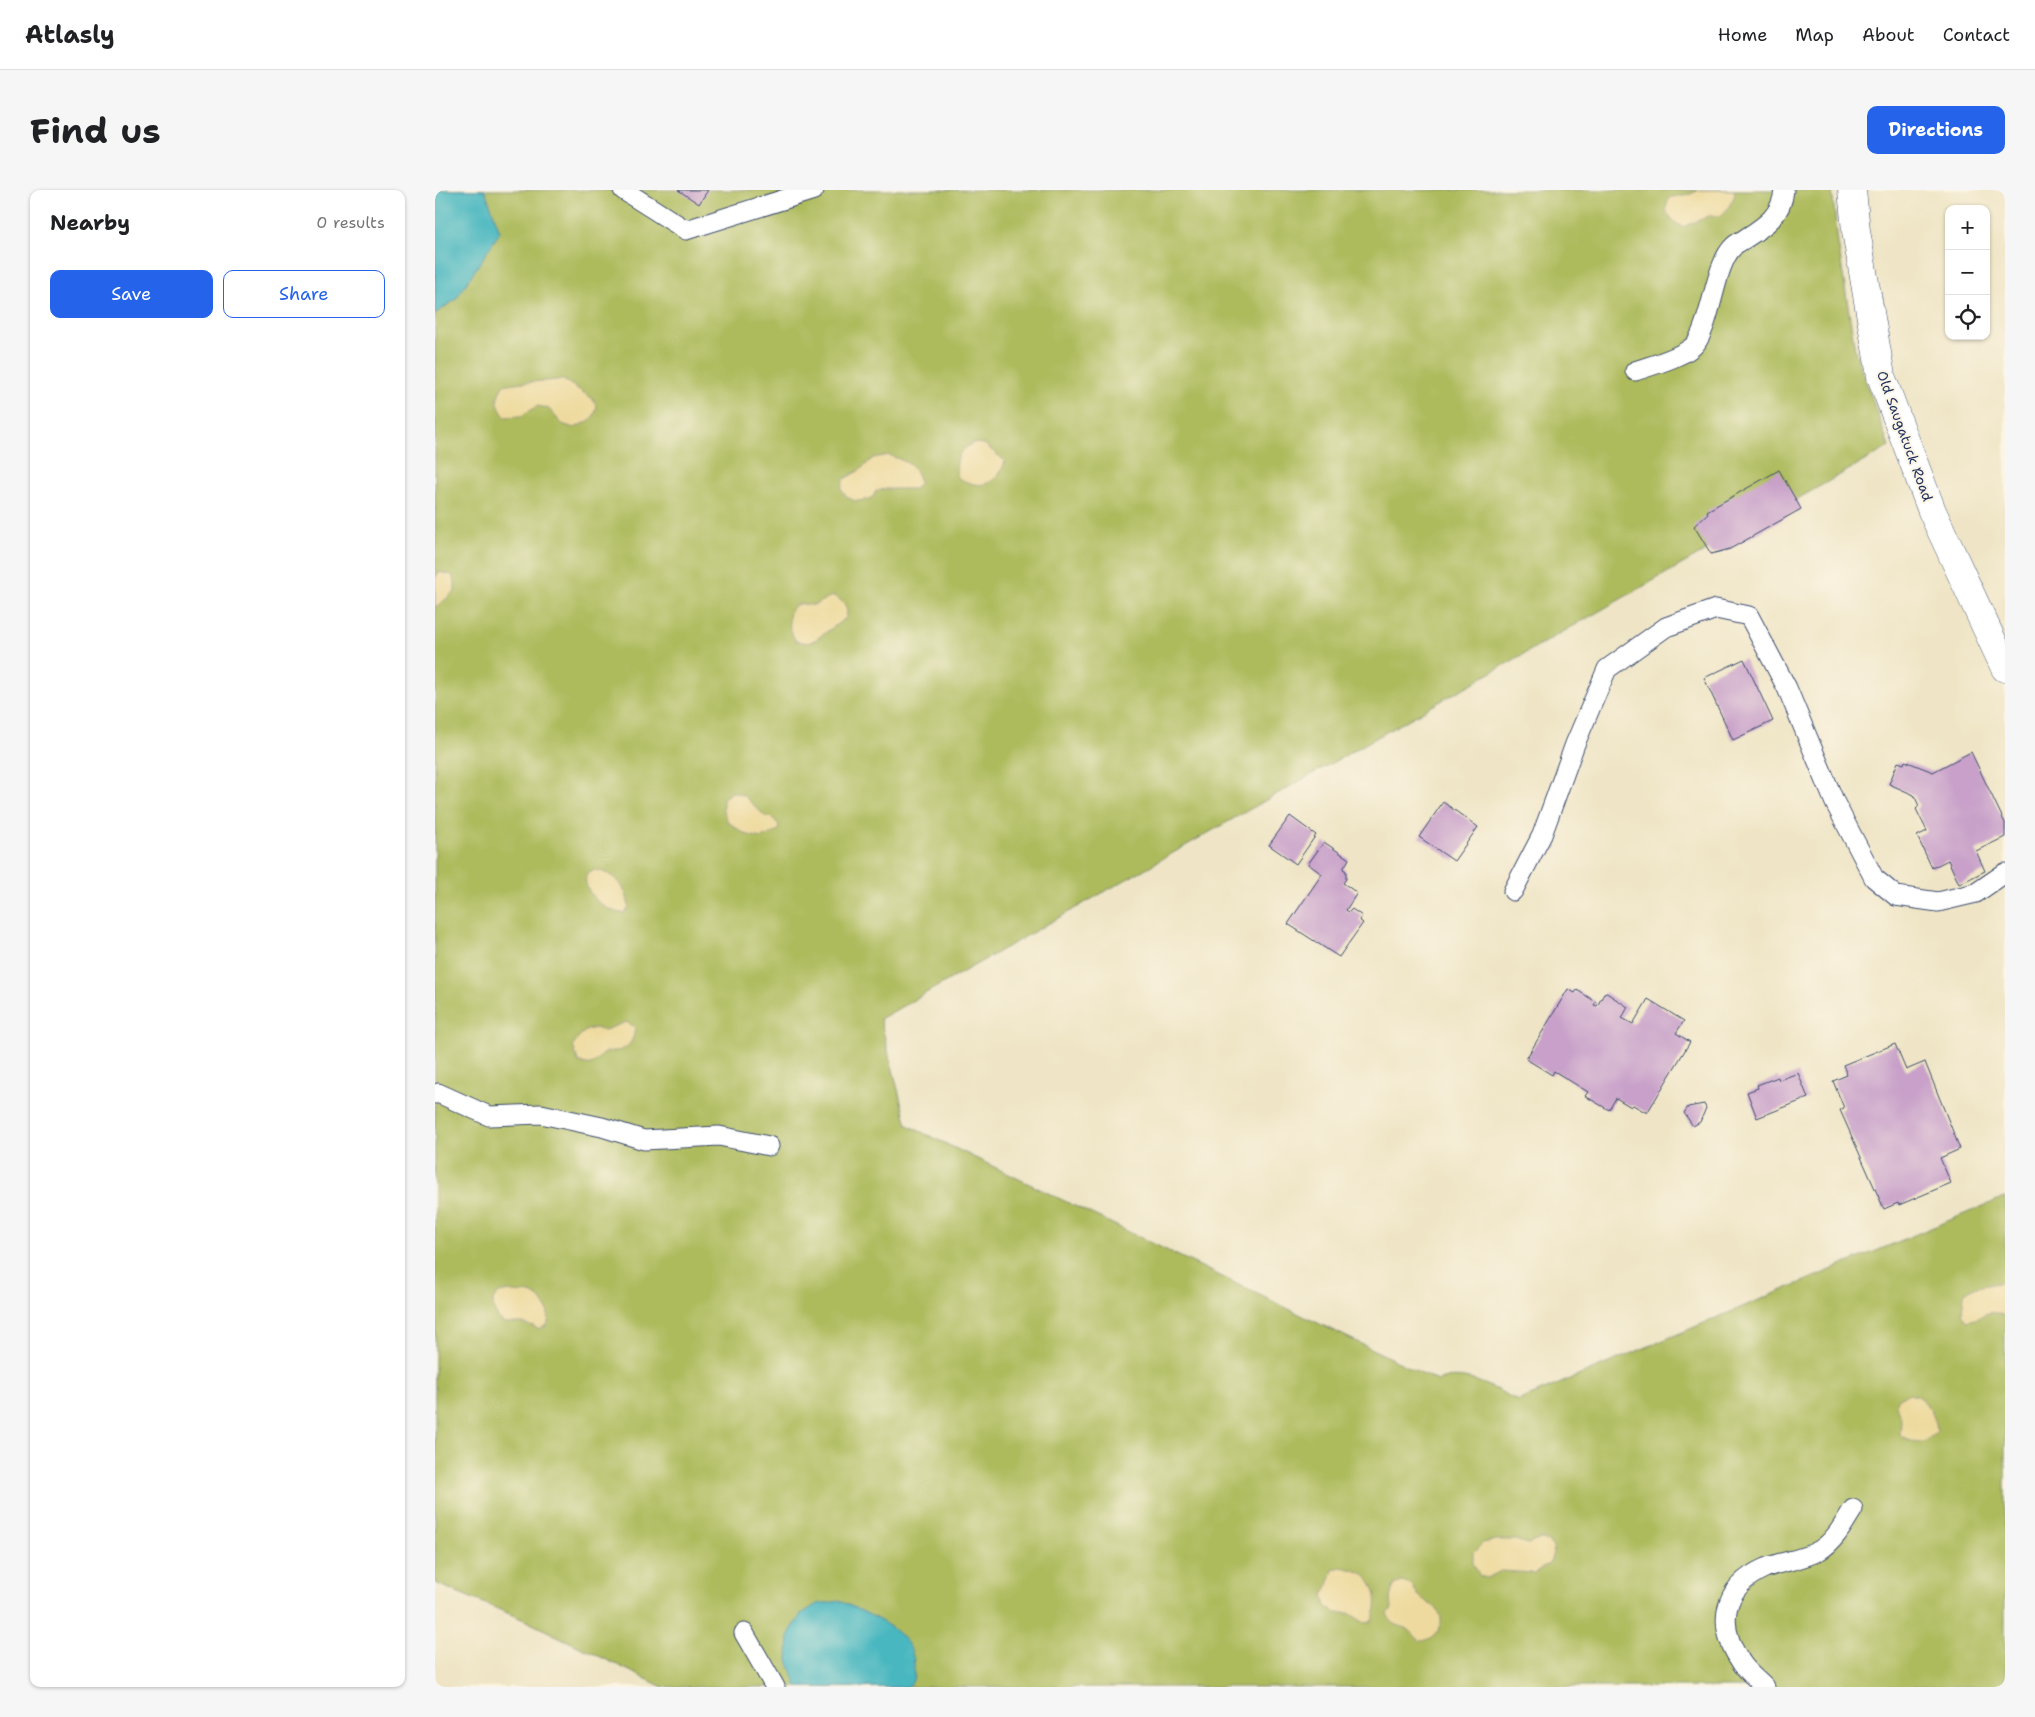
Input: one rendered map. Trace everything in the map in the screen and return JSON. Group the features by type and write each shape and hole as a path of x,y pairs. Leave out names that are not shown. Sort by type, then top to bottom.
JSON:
{"street":[{"name":"Old Saugatuck Road","path":"1852,190 1856,231 1881,376 1932,511 2005,668"}],"lane":[{"path":"623,190 686,230 814,190"},
{"path":"1635,372 1677,356 1696,344 1709,312 1722,266 1732,247 1773,218 1783,198 1784,190"},
{"path":"1513,891 1542,835 1575,744 1607,669 1666,627 1716,608 1749,616 1787,688 1835,803 1874,878 1896,896 1938,902 1976,893 2005,873"},
{"path":"435,1094 489,1116 541,1114 602,1126 644,1140 719,1136 769,1146"},
{"path":"1765,1687 1741,1663 1726,1630 1727,1605 1742,1582 1766,1568 1790,1562 1820,1550 1837,1535 1853,1509"},
{"path":"744,1633 775,1687"}],"green space":[{"path":"435,190 1832,190 1838,243 1855,350 1889,447 880,1019 907,1125 1438,1381 1458,1377 1468,1379 1490,1386 1518,1401 2005,1197 2005,1687 663,1687 522,1619 435,1583"}],"sand":[{"path":"1699,190 1734,190 1735,195 1727,210 1719,216 1709,216 1683,227 1674,222 1668,215 1666,206 1671,197 1691,194"},
{"path":"562,379 592,398 597,407 591,419 574,428 562,424 548,408 537,406 521,416 505,417 498,401 499,393 504,385"},
{"path":"973,443 984,444 1005,461 1002,470 992,481 986,484 972,484 957,477 958,457 963,450"},
{"path":"889,455 912,467 920,482 915,489 885,489 876,491 873,497 859,501 851,499 844,494 841,489 844,479 860,470 873,458"},
{"path":"439,572 452,575 455,582 455,591 438,606 435,606 435,578"},
{"path":"834,596 845,605 847,610 846,618 815,640 808,643 796,641 791,632 789,620 791,610 800,604 814,605"},
{"path":"732,792 743,795 766,817 772,817 779,825 778,831 761,838 745,834 728,822 723,811 723,798"},
{"path":"594,870 614,877 623,887 629,908 624,913 610,910 603,906 591,894 586,880 587,873"},
{"path":"626,1022 635,1027 633,1038 627,1047 619,1051 605,1053 591,1064 578,1061 573,1046 580,1035 587,1030 595,1028 605,1030"},
{"path":"2002,1282 2005,1284 2005,1316 1989,1313 1967,1321 1962,1313 1964,1294 1972,1288"},
{"path":"509,1291 530,1293 537,1296 544,1303 548,1312 547,1325 539,1329 522,1323 504,1323 501,1321 495,1313 493,1300 499,1293"},
{"path":"1909,1394 1921,1398 1930,1409 1936,1422 1937,1431 1928,1439 1919,1443 1910,1441 1900,1434 1901,1422 1896,1402 1902,1396"},
{"path":"1541,1539 1549,1542 1554,1549 1550,1563 1534,1573 1501,1571 1487,1578 1480,1576 1473,1564 1473,1553 1483,1543 1496,1540 1515,1540 1528,1544"},
{"path":"1340,1567 1363,1574 1372,1584 1376,1596 1376,1610 1371,1622 1365,1623 1349,1613 1336,1613 1326,1606 1323,1594 1333,1570"},
{"path":"1402,1582 1412,1585 1419,1596 1433,1605 1439,1613 1441,1624 1439,1630 1431,1638 1419,1641 1411,1632 1394,1623 1389,1618 1387,1613 1392,1609 1391,1599 1394,1585"}],"water":[{"path":"435,190 485,190 500,232 456,299 435,314"},
{"path":"840,1601 887,1625 907,1642 912,1653 914,1665 913,1679 909,1687 797,1687 788,1660 789,1634 801,1614 817,1604"}],"building":[{"path":"678,190 708,190 699,204"},
{"path":"1779,470 1801,509 1730,549 1711,554 1694,526 1708,513 1707,511"},
{"path":"1744,659 1773,721 1733,740 1704,678"},
{"path":"1971,752 2005,823 2005,837 1976,851 1985,871 1959,884 1948,860 1932,868 1917,836 1927,831 1916,809 1919,806 1914,795 1889,784 1898,762 1904,764 1905,761 1933,772"},
{"path":"1443,802 1478,827 1454,861 1419,837"},
{"path":"1290,816 1316,835 1296,864 1269,845"},
{"path":"1324,842 1349,859 1343,869 1346,871 1346,879 1343,883 1357,893 1346,910 1349,912 1352,909 1362,916 1359,920 1363,923 1339,957 1288,924 1322,874 1308,864"},
{"path":"1568,989 1575,993 1577,990 1596,1002 1594,1005 1597,1006 1605,992 1628,1007 1622,1018 1633,1024 1648,999 1684,1021 1676,1033 1690,1042 1647,1113 1633,1105 1631,1107 1616,1098 1609,1110 1585,1096 1588,1092 1554,1071 1552,1075 1526,1059"},
{"path":"1895,1044 1906,1070 1925,1062 1960,1149 1940,1158 1951,1183 1899,1205 1898,1203 1884,1209 1840,1110 1844,1108 1833,1081 1847,1075 1843,1065"},
{"path":"1798,1073 1808,1098 1757,1118 1747,1092 1758,1088 1757,1085 1778,1077 1779,1080"},
{"path":"1704,1104 1706,1108 1700,1122 1693,1126 1684,1113 1688,1107"}]}
